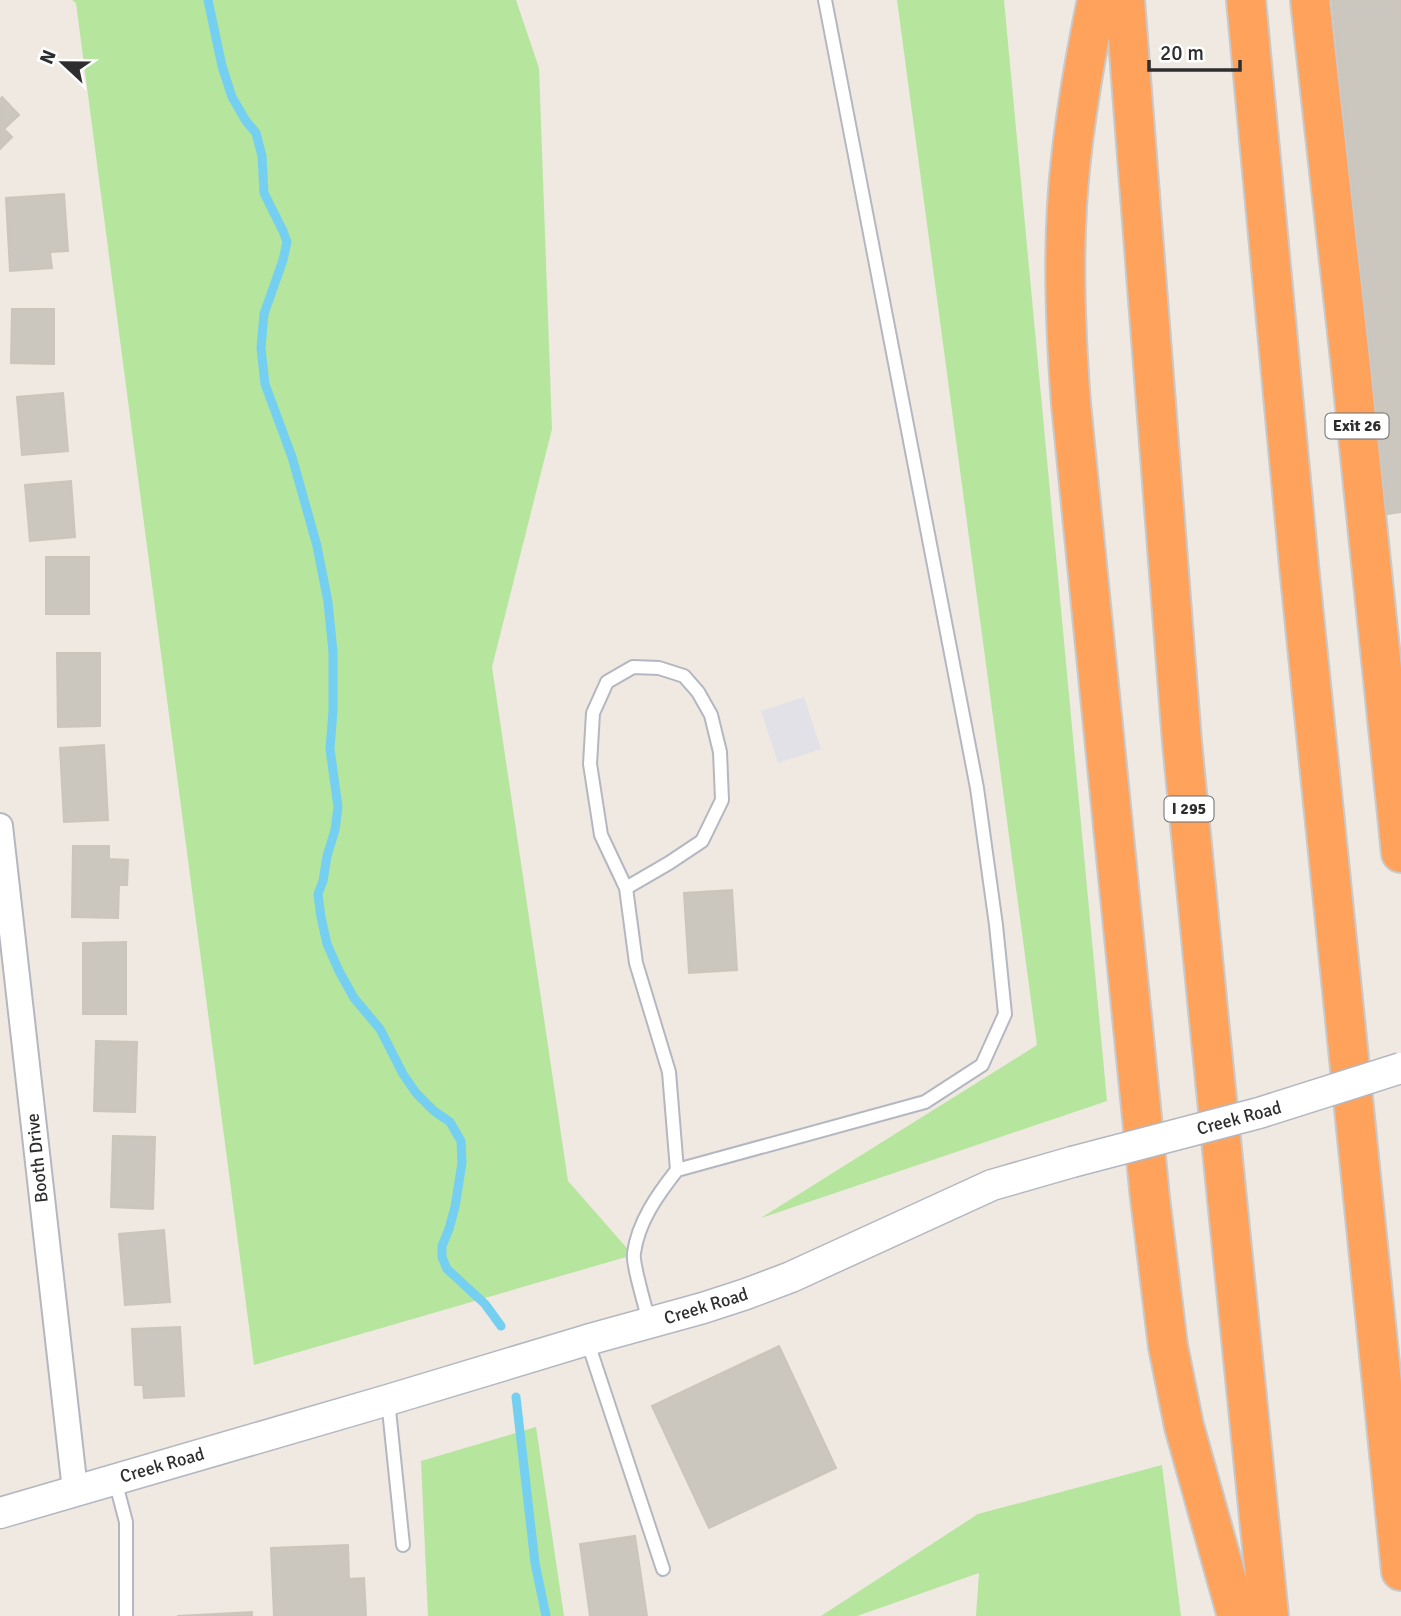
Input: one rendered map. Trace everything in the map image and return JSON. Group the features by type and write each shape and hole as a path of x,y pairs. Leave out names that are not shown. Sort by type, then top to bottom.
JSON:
{"highway":[{"path":"1097,0 1070,170 1065,317 1071,404 1168,1346 1184,1426 1237,1616"},
{"name":"I 295","path":"1125,0 1184,756 1269,1616"},
{"path":"1246,0 1300,576 1401,1571"},
{"name":"Exit 26","path":"1310,0 1401,853"}],"street":[{"name":"Booth Drive","path":"0,826 75,1490"},
{"name":"Creek Road","path":"0,1513 746,1294 791,1277 992,1185 1259,1113 1401,1068"}],"lane":[{"path":"650,1323 633,1255 643,1223 660,1192 677,1170 925,1102 982,1065 1005,1014 977,788 825,0"},
{"path":"626,888 702,841 722,800 720,752 711,715 698,692 684,676 659,668 634,667 607,682 593,713 590,764 601,835 626,888 636,964 669,1072 677,1170"},
{"path":"587,1340 663,1569"},
{"path":"388,1400 403,1545"},
{"path":"115,1479 126,1522 126,1616"}],"shaded area":[{"path":"804,697 821,749 778,763 761,711"}],"green space":[{"path":"72,0 516,0 539,68 552,429 492,667 568,1181 633,1255 254,1365 76,3"},
{"path":"897,0 1004,0 1107,1101 761,1218 1037,1045"},
{"path":"536,1427 564,1616 428,1616 421,1461"},
{"path":"1162,1465 1181,1616 976,1616 979,1573 857,1616 821,1616 978,1514"}],"building":[{"path":"1332,0 1401,0 1401,512 1387,514"},
{"path":"2,97 19,115 4,129 12,137 0,149 0,100"},
{"path":"64,194 68,251 50,252 52,268 10,271 6,198"},
{"path":"12,309 54,309 54,364 11,363"},
{"path":"63,393 68,451 22,455 17,397"},
{"path":"71,481 75,537 30,541 25,485"},
{"path":"46,557 89,557 89,614 46,614"},
{"path":"57,653 100,653 100,726 58,727"},
{"path":"104,745 108,820 64,822 60,748"},
{"path":"73,846 109,846 109,859 128,860 127,885 119,885 118,918 72,917"},
{"path":"732,890 737,970 689,973 684,893"},
{"path":"126,942 126,1014 83,1014 83,943"},
{"path":"96,1041 137,1042 135,1112 94,1111"},
{"path":"113,1136 155,1137 153,1209 111,1207"},
{"path":"164,1230 170,1302 125,1305 119,1234"},
{"path":"180,1327 184,1396 144,1398 143,1385 135,1385 132,1329"},
{"path":"779,1346 836,1468 709,1528 652,1406"},
{"path":"635,1536 647,1616 590,1616 580,1544"},
{"path":"348,1545 349,1579 364,1578 366,1616 274,1616 271,1548"},
{"path":"252,1612 252,1616 177,1616"}],"waterway":[{"path":"208,0 222,66 232,97 256,133 262,156 264,193 287,242 264,314 261,348 265,384 292,457 317,546 328,602 333,652 330,749 338,807 335,830 318,894 321,917 327,944 354,998 380,1029 416,1093 450,1122 461,1141 462,1163 455,1207 442,1246 442,1257 447,1269 485,1304 501,1326"},
{"path":"516,1397 535,1563 546,1616"}]}
